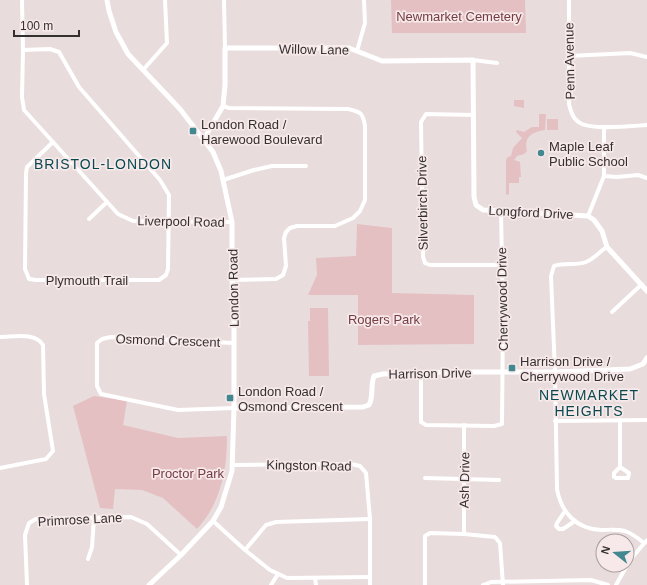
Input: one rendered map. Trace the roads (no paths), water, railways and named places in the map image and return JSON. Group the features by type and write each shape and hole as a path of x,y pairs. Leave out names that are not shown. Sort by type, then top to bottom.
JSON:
{"street":[{"name":"Liverpool Road","path":"22,0 22,97 24,110 118,214 132,221 232,222"},
{"name":"London Road","path":"107,0 116,32 128,54 180,109 214,152 223,180 232,222 232,280 234,310 234,408 232,471 221,507 212,521 181,555 149,585"},
{"path":"143,70 168,44 166,0"},
{"path":"204,139 223,106 225,84 224,0"},
{"path":"357,51 365,22 364,0"},
{"name":"Penn Avenue","path":"569,0 569,104 571,114 582,124 604,127 647,125"},
{"path":"23,50 50,48 59,52 79,87 160,180 169,195 168,222"},
{"name":"Willow Lane","path":"225,48 349,48 382,61 473,60 497,63"},
{"path":"569,56 630,53 647,57"},
{"name":"Longford Drive","path":"473,60 474,197 476,205 483,210 588,216 594,220 602,231 607,247 647,291"},
{"path":"223,106 229,108 348,109 359,111 364,116 366,126 365,200 360,210 353,218 335,226 297,226 290,228 286,232 284,238 286,266 283,275 276,279 232,280"},
{"name":"Silverbirch Drive","path":"474,115 426,114 421,122 423,257 425,263 430,265 501,265"},
{"path":"588,216 604,176 604,127"},
{"name":"Plymouth Trail","path":"53,142 27,167 25,270 29,279 159,280 166,275 168,269 168,222"},
{"path":"223,180 272,166 306,166"},
{"path":"604,176 617,177 638,175 647,178"},
{"path":"89,219 107,202"},
{"name":"Cherrywood Drive","path":"421,372 421,422 426,425 494,426 502,424 503,314 501,210"},
{"path":"607,247 587,262 554,266 551,276 555,372 556,489 560,502 565,511 575,521 586,527 594,529 625,531 645,541 630,560 616,585"},
{"path":"612,312 642,284"},
{"path":"0,337 30,336 40,340 43,344 44,394 53,450 46,459 0,468"},
{"name":"Osmond Crescent","path":"233,343 111,338 102,339 97,343 98,386 101,394 178,410 234,408"},
{"name":"Harrison Drive","path":"234,408 363,407 369,405 372,400 371,384 374,376 383,374 421,372 555,372 630,370 643,364 647,358"},
{"path":"620,420 620,467"},
{"path":"555,421 647,420"},
{"name":"Ash Drive","path":"464,425 464,534"},
{"name":"Kingston Road","path":"232,465 351,464 360,466 366,473 370,520 370,585"},
{"path":"620,467 628,472 629,477 616,478 611,475 620,467"},
{"path":"425,478 499,480"},
{"path":"565,511 557,523 556,526 558,529 563,529 575,521"},
{"name":"Primrose Lane","path":"27,585 25,535 29,523 36,519 131,517 147,524 181,555"},
{"path":"88,559 92,547 94,518"},
{"path":"245,550 266,525 276,522 370,520"},
{"path":"212,521 245,550 278,574 287,578 370,577"},
{"path":"425,585 425,536 430,533 495,537 500,543 503,584"},
{"path":"271,585 278,574"},
{"path":"315,578 316,585"},
{"path":"483,585 491,582 503,584 576,583 591,580 608,585"}],"place":[{"name":"London Road / Harewood Boulevard","path":"193,131"},
{"name":"Maple Leaf Public School","path":"541,153"},
{"name":"Harrison Drive / Cherrywood Drive","path":"512,368"},
{"name":"London Road / Osmond Crescent","path":"230,398"}],"district":[{"name":"BRISTOL-LONDON","path":"103,164"},
{"name":"NEWMARKET HEIGHTS","path":"589,404"}],"park label":[{"name":"Newmarket Cemetery","path":"459,16"},
{"name":"Rogers Park","path":"384,319"},
{"name":"Proctor Park","path":"188,473"}]}
